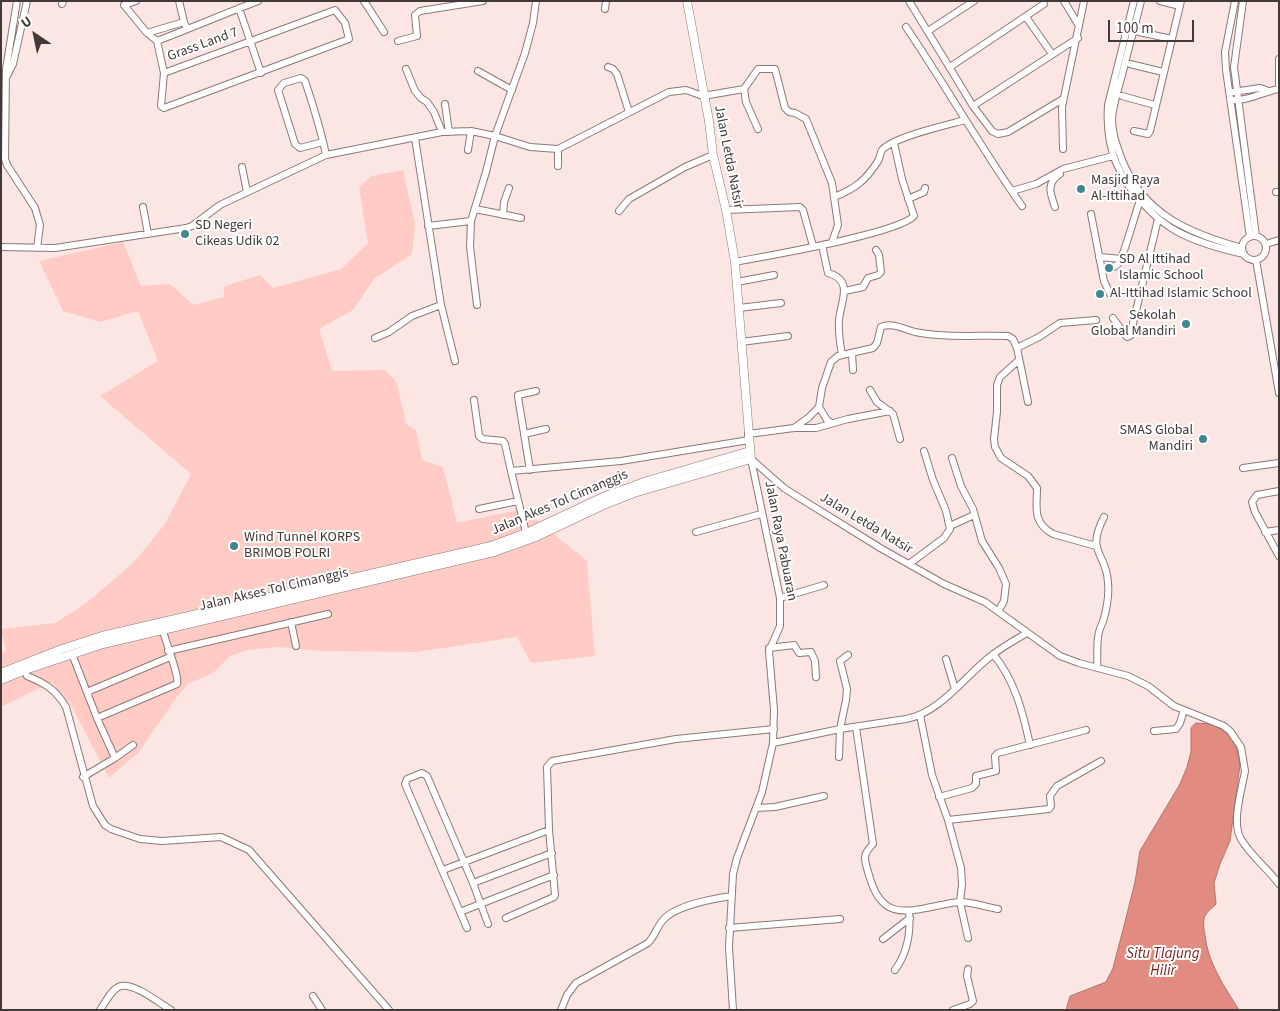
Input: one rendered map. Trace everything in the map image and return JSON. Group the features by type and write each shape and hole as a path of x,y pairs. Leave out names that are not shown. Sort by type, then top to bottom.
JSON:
{"main road":[{"name":"Jalan Letda Natsir","path":"687,1 713,155 726,210 735,262 750,455"},
{"name":"Jalan Akes Tol Cimanggis","path":"1,673 23,667 102,636 162,626 491,546 526,533 603,497 647,481 750,455"},
{"name":"Jalan Akses Tol Cimanggis","path":"1,680 23,667 162,626 494,552 536,537 634,493 750,455"}],"street":[{"path":"17,1 5,71 5,159 35,208 40,225 37,248"},
{"path":"5,71 14,64 27,1"},
{"path":"136,1 124,5 147,33 157,41 164,72 161,106 164,108 261,73 239,8"},
{"path":"180,1 186,26"},
{"path":"147,33 186,26 258,1"},
{"path":"364,1 384,32"},
{"path":"398,41 417,36 415,15 420,11 483,1"},
{"path":"477,305 470,247 471,221 486,172 494,136 526,54 534,23 536,1"},
{"path":"605,9 606,1"},
{"path":"909,1 973,106 992,131 998,134 1008,132 1063,99"},
{"path":"928,31 974,1"},
{"path":"1064,1 1079,26"},
{"path":"1063,149 1063,99 1078,38 1084,1"},
{"path":"1134,1 1108,105 1107,122 1114,158 1126,182 1141,197 1173,222 1243,251 1249,259 1256,260 1261,258 1265,253 1266,244 1262,239 1253,237 1244,242 1243,251"},
{"path":"1141,1 1116,93 1112,120 1114,139 1123,162 1141,197 1158,219 1185,235 1214,247 1243,251"},
{"path":"1134,132 1150,132 1181,4 1160,1"},
{"path":"1235,1 1225,52 1226,70 1253,237"},
{"path":"1243,1 1234,66 1253,237"},
{"path":"950,67 1044,4"},
{"name":"Grass Land 7","path":"164,72 335,10 345,23 349,39 261,73"},
{"path":"1026,17 1052,54"},
{"path":"157,41 186,26"},
{"path":"906,27 1022,206"},
{"path":"1139,32 1172,39"},
{"path":"973,106 1078,38"},
{"path":"1279,59 1279,85"},
{"path":"1130,64 1163,72"},
{"path":"608,66 617,74 630,112"},
{"path":"406,69 415,91 434,112 442,132"},
{"path":"1,247 55,248 192,226 220,205 326,155 442,132 471,131 530,147 558,149 669,92 686,90 704,96 744,89 758,70 775,69 785,108 789,112 806,119 832,183 838,224 832,242"},
{"path":"478,71 512,90"},
{"path":"323,142 300,148 295,144 278,90 284,83 301,78 305,81 323,142 326,155"},
{"path":"1230,96 1237,92 1260,88 1269,91"},
{"path":"744,89 746,102 758,129"},
{"path":"1230,96 1238,100 1279,89"},
{"path":"1122,96 1155,105"},
{"path":"445,104 450,132"},
{"path":"834,197 858,187 878,161 882,150 912,135 965,120"},
{"path":"468,150 471,131"},
{"path":"415,138 441,305 455,360"},
{"path":"735,262 822,245 875,232 909,220 914,216 894,143"},
{"path":"558,149 558,166"},
{"path":"619,211 629,199 685,167 713,155"},
{"path":"1012,191 1036,184 1063,169 1114,158"},
{"path":"1055,207 1050,191 1051,184 1055,178 1069,171 1114,158"},
{"path":"242,167 247,192"},
{"path":"503,215 504,202 509,188"},
{"path":"908,199 924,192 925,188"},
{"path":"1102,271 1117,265 1122,259 1141,197"},
{"path":"143,207 148,234"},
{"path":"726,210 800,207 803,210 813,246"},
{"path":"475,209 521,218"},
{"path":"1091,214 1104,281 1110,294"},
{"path":"1113,318 1126,336 1130,336 1158,219"},
{"path":"428,226 471,221"},
{"path":"1266,244 1279,240"},
{"path":"822,245 828,273 834,274 842,283 845,291 839,319 839,339 842,355"},
{"path":"845,291 863,287 868,278 878,275 880,272 880,255 876,250"},
{"path":"1099,257 1122,259"},
{"path":"1256,260 1279,393"},
{"path":"737,282 774,275"},
{"path":"739,308 781,302"},
{"path":"375,338 389,332 412,316 441,305"},
{"path":"1017,348 1039,337 1060,323 1096,320"},
{"path":"794,428 819,407 822,388 830,362 842,355 873,348 877,343 881,327 888,325 927,334 1008,336 1013,339 1017,348 1028,402"},
{"path":"741,342 788,336"},
{"path":"852,353 853,370"},
{"path":"1019,360 1000,377 997,386 995,447 1001,458 1028,476 1037,488 1036,514 1047,530 1053,534 1096,546"},
{"path":"870,390 877,402 890,411 896,420 900,439"},
{"path":"530,470 518,395 536,392"},
{"path":"474,400 480,436 483,439 503,441 505,444 526,533"},
{"path":"819,407 831,423"},
{"path":"511,471 621,461 794,428 816,428 831,423 890,411"},
{"path":"524,434 546,430"},
{"path":"909,564 944,538 950,526 944,502 933,480 924,451"},
{"name":"Jalan Raya Pabuaran","path":"750,455 780,598 780,626 769,648"},
{"name":"Jalan Letda Natsir","path":"750,455 784,488 944,584 986,602 999,610 1027,634 1068,660 1119,672 1140,681 1169,702 1184,710 1224,726 1238,741 1243,755 1245,771 1237,821 1238,834 1247,848 1279,884"},
{"path":"952,458 957,477 973,509 982,541 999,568 1006,584 1004,601 999,610"},
{"path":"1243,468 1279,463"},
{"path":"1279,491 1257,495 1253,500 1255,512 1279,556"},
{"path":"479,509 518,501"},
{"path":"696,532 761,514"},
{"path":"950,526 974,515"},
{"path":"1097,667 1098,634 1104,618 1108,583 1096,546 1097,534 1104,517"},
{"path":"1265,532 1279,530"},
{"path":"780,598 824,585"},
{"path":"87,692 169,654 328,614"},
{"path":"291,622 296,646"},
{"path":"97,718 178,684 162,626"},
{"path":"773,743 840,729 910,719 920,715 955,689 993,654 1027,634"},
{"path":"733,1010 730,974 730,896 734,867 766,777 773,743 774,696 769,648 794,644 799,653 811,652 815,661 816,677"},
{"path":"72,654 115,758"},
{"path":"993,654 1006,672 1019,700 1030,745"},
{"path":"839,756 840,729 847,689 840,661 848,655"},
{"path":"946,659 955,689"},
{"path":"23,667 27,676 45,683 59,695 66,706 93,806 105,825 140,839 162,841 221,837 249,850 389,1010"},
{"path":"1154,731 1176,729 1184,710"},
{"path":"920,715 929,764 948,820 961,868 960,902 968,938"},
{"path":"856,727 873,844 865,854 871,884 876,895 890,908 909,914"},
{"path":"506,918 554,897 547,767 552,761 676,739 774,729"},
{"path":"939,797 972,788 976,784 976,776 996,772 995,758 998,753 1086,730"},
{"path":"84,777 133,745"},
{"path":"948,820 1049,809 1051,806 1050,796 1057,786 1101,761"},
{"path":"467,928 405,784 407,779 422,773 427,776 473,883 488,924"},
{"path":"756,808 775,807 824,796"},
{"path":"443,870 549,830"},
{"path":"473,883 552,853"},
{"path":"460,912 554,875"},
{"path":"562,1010 566,995 576,983 648,943 667,917 674,912 697,903 730,896"},
{"path":"883,939 909,914 960,902 998,909"},
{"path":"895,970 906,951 909,914"},
{"path":"729,928 840,919"},
{"path":"953,1010 970,1004 973,1001 967,976 968,969"},
{"path":"100,1010 106,1000 122,986 135,988 171,1010"},
{"path":"313,996 322,1010"}],"shaded area":[{"path":"403,170 415,224 412,254 374,279 353,310 319,329 332,371 385,370 397,383 406,424 416,430 422,460 443,467 457,523 523,509 587,561 595,656 531,663 517,637 416,652 322,651 278,647 248,650 230,656 213,673 188,684 176,698 139,752 109,778 70,703 52,682 1,707 1,654 6,651 1,629 55,623 85,604 134,562 165,524 191,474 100,396 158,361 138,311 100,322 63,311 39,261 123,242 141,286 170,284 194,305 223,297 225,286 260,275 273,288 341,269 368,243 359,187 372,176"}],"water":[{"name":"Situ Tlajung Hilir","path":"1196,723 1210,724 1231,737 1237,750 1240,765 1230,841 1214,883 1216,904 1206,914 1204,919 1209,955 1222,983 1239,1010 1066,1010 1070,996 1106,982 1113,968 1135,882 1140,851 1180,784 1191,752 1191,728"}],"place":[{"name":"Masjid Raya Al-Ittihad","path":"1081,189"},
{"name":"SD Negeri Cikeas Udik 02","path":"185,234"},
{"name":"SD Al Ittihad Islamic School","path":"1109,268"},
{"name":"Al-Ittihad Islamic School","path":"1100,294"},
{"name":"Sekolah Global Mandiri","path":"1186,324"},
{"name":"SMAS Global Mandiri","path":"1203,439"},
{"name":"Wind Tunnel KORPS BRIMOB POLRI","path":"234,546"}]}
